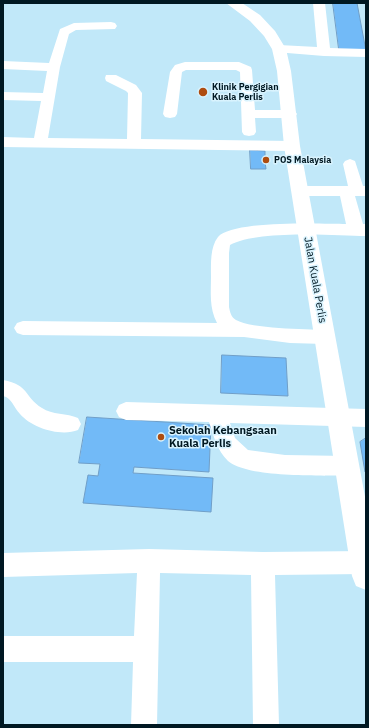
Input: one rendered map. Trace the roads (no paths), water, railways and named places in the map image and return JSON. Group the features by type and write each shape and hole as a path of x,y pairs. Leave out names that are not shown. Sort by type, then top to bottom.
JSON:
{"main road":[{"name":"Jalan Kuala Perlis","path":"233,3 255,18 270,34 279,49 284,71 290,114 292,146 365,569"}],"street":[{"path":"319,3 324,52"},
{"path":"40,143 54,67 63,35 67,30 74,27 111,26"},
{"path":"279,49 366,53"},
{"path":"3,65 54,67"},
{"path":"170,114 175,74 179,68 185,66 239,66 246,70 249,132"},
{"path":"111,78 131,88 135,93 134,144"},
{"path":"3,96 48,97"},
{"path":"248,114 290,114"},
{"path":"3,142 292,146"},
{"path":"248,332 231,326 225,321 221,314 220,256 222,244 230,236 235,235 307,230 361,230 357,191 350,164"},
{"path":"300,190 357,191"},
{"path":"22,328 248,332 325,337"},
{"path":"3,388 17,393 29,410 36,416 48,420 71,424"},
{"path":"126,411 366,418"},
{"path":"217,414 226,443 236,454 244,459 285,465 347,466"},
{"path":"3,564 149,561 263,564 365,569"},
{"path":"144,725 149,561"},
{"path":"263,564 266,725"},
{"path":"3,650 147,649"}],"place":[{"name":"Klinik Pergigian Kuala Perlis","path":"203,92"},
{"name":"POS Malaysia","path":"266,160"},
{"name":"Sekolah Kebangsaan Kuala Perlis","path":"161,437"}]}
